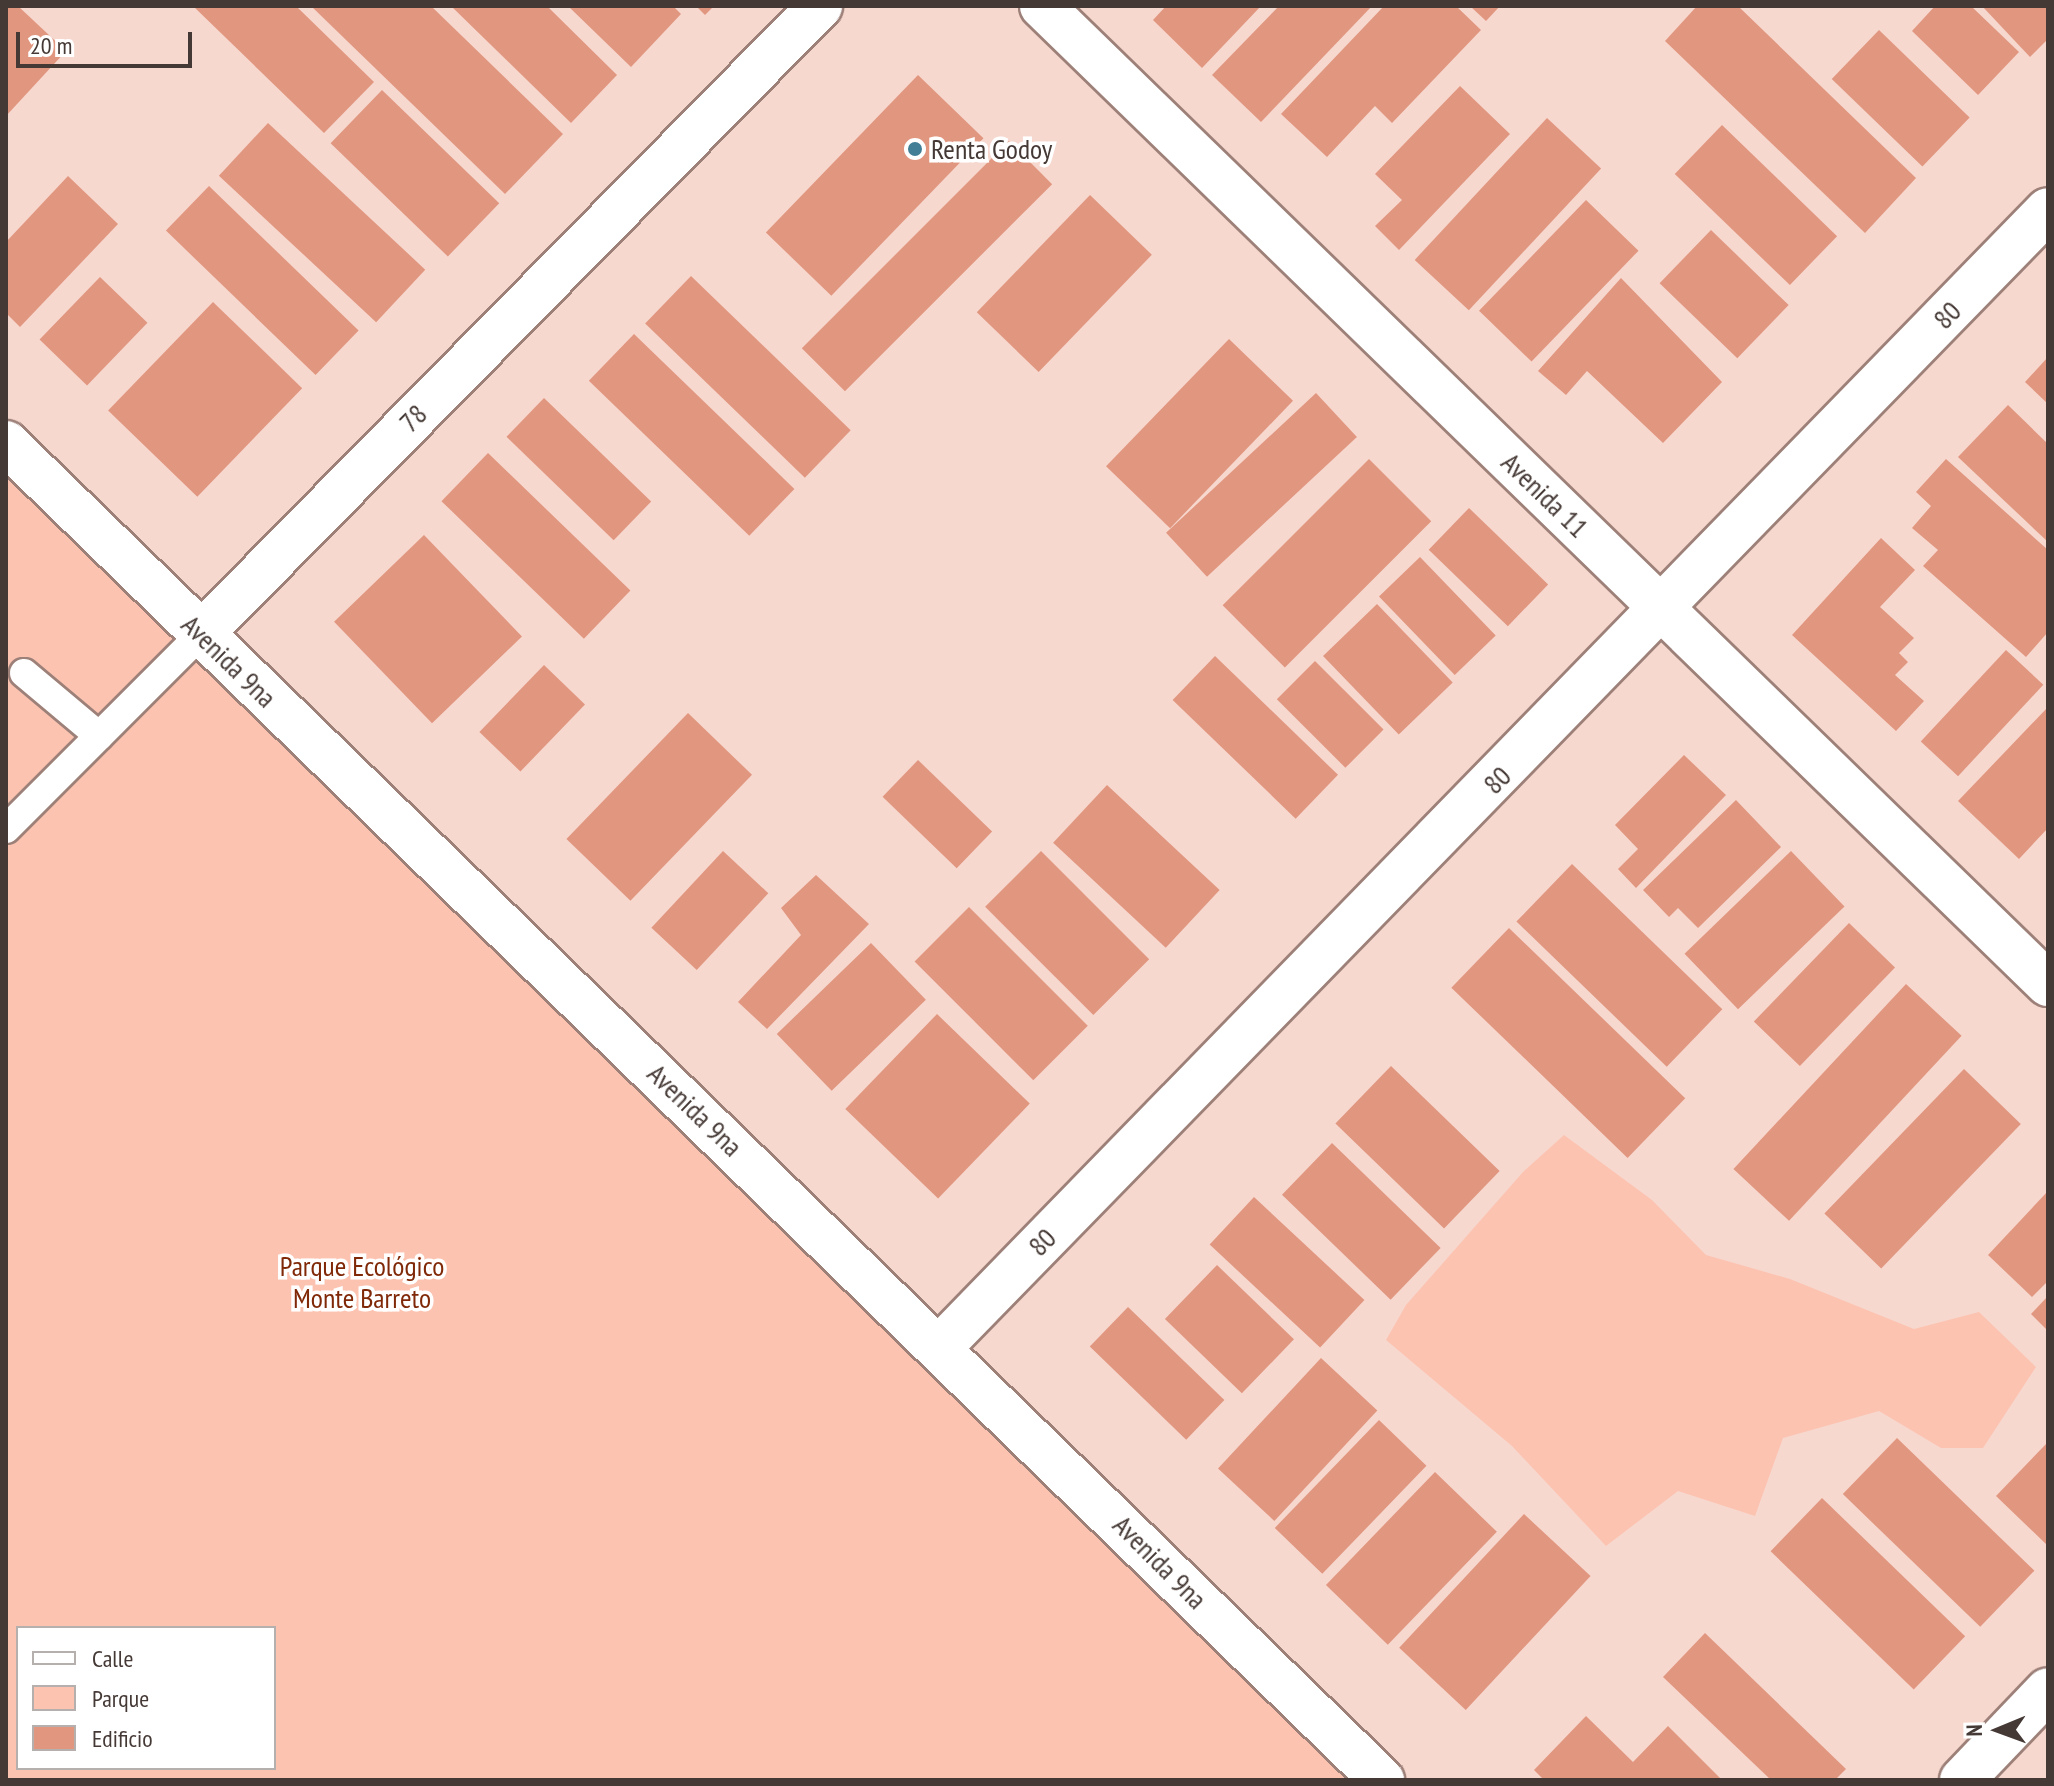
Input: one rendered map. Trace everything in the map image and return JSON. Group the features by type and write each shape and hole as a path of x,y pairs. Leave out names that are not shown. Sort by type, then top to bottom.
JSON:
{"street":[{"name":"78","path":"201,634 820,6"},
{"name":"Avenida 11","path":"1042,6 2048,984"},
{"name":"80","path":"941,1346 1664,609 2048,210"},
{"name":"Avenida 9na","path":"6,443 941,1346 1382,1780"},
{"path":"1962,1780 2048,1690"}],"lane":[{"name":"78","path":"6,829 201,634"},
{"path":"24,673 99,736"}],"green space":[{"name":"Parque Ecológico Monte Barreto","path":"6,444 1382,1780 6,1780"},
{"path":"1564,1135 1652,1200 1706,1255 1790,1279 1914,1329 1979,1312 2036,1367 1983,1448 1941,1448 1879,1411 1783,1438 1755,1516 1678,1491 1606,1546 1512,1446 1386,1340 1406,1305 1523,1172"}],"building":[{"path":"6,6 18,6 66,51 6,116"},
{"path":"193,6 296,6 374,82 324,133"},
{"path":"311,6 431,6 563,134 505,194"},
{"path":"451,6 547,6 617,75 571,123"},
{"path":"568,6 673,6 681,14 631,67"},
{"path":"696,6 714,6 705,15"},
{"path":"1166,6 1261,6 1202,68 1153,20"},
{"path":"1279,6 1372,6 1261,122 1212,75"},
{"path":"1384,6 1456,6 1481,30 1392,123 1375,106 1327,157 1281,114"},
{"path":"1470,6 1500,6 1486,21"},
{"path":"1697,6 1738,6 1916,178 1865,233 1665,41"},
{"path":"1935,6 1971,6 2019,52 1978,95 1912,31"},
{"path":"1982,6 2048,6 2048,39 2030,57"},
{"path":"1879,30 1970,118 1922,166 1832,79"},
{"path":"918,75 983,138 831,296 766,233"},
{"path":"1460,86 1510,134 1399,250 1375,226 1402,200 1375,174"},
{"path":"382,90 499,203 448,256 331,143"},
{"path":"1547,118 1601,168 1469,310 1415,260"},
{"path":"268,123 425,270 376,322 219,176"},
{"path":"1722,125 1837,236 1790,285 1675,174"},
{"path":"1009,141 1052,184 845,391 802,348"},
{"path":"68,176 118,224 20,327 6,313 6,242"},
{"path":"209,186 359,330 316,375 166,231"},
{"path":"1090,195 1152,255 1039,372 977,312"},
{"path":"1586,200 1639,251 1532,361 1479,311"},
{"path":"1711,230 1789,305 1737,358 1660,283"},
{"path":"691,276 851,430 805,478 645,323"},
{"path":"100,277 147,323 87,385 40,340"},
{"path":"1621,278 1722,382 1663,443 1587,371 1566,395 1538,371"},
{"path":"213,302 302,388 197,497 108,411"},
{"path":"634,334 794,489 749,536 589,381"},
{"path":"1229,339 1293,401 1170,528 1106,466"},
{"path":"2048,357 2048,404 2025,382"},
{"path":"1316,393 1357,437 1207,577 1166,533"},
{"path":"544,398 651,502 614,540 506,437"},
{"path":"2008,405 2048,444 2048,542 1958,457"},
{"path":"488,453 630,591 584,639 441,501"},
{"path":"1369,459 1431,521 1285,668 1223,605"},
{"path":"1946,459 2048,550 2048,632 2026,657 1923,566 1938,550 1912,528 1931,506 1916,492"},
{"path":"1469,508 1548,584 1508,626 1429,550"},
{"path":"424,535 522,636 432,723 334,622"},
{"path":"1881,538 1915,570 1880,607 1914,638 1899,653 1908,662 1895,675 1924,701 1896,731 1792,635"},
{"path":"1420,557 1496,635 1455,675 1379,597"},
{"path":"1377,604 1453,682 1399,735 1323,656"},
{"path":"2006,650 2043,685 1958,776 1921,741"},
{"path":"1215,656 1338,775 1296,819 1173,700"},
{"path":"1315,661 1384,730 1345,768 1277,699"},
{"path":"544,665 585,705 520,771 479,732"},
{"path":"2048,707 2048,828 2019,859 1958,801"},
{"path":"688,713 752,775 630,901 566,839"},
{"path":"1684,755 1726,795 1636,888 1618,869 1638,849 1615,825"},
{"path":"918,760 992,832 957,868 883,797"},
{"path":"1107,785 1220,890 1166,948 1053,843"},
{"path":"1736,800 1781,847 1698,928 1678,908 1669,917 1643,890"},
{"path":"723,851 768,893 697,970 651,928"},
{"path":"1041,851 1149,959 1093,1015 985,907"},
{"path":"1791,851 1844,906 1738,1009 1685,954"},
{"path":"1572,864 1722,1009 1667,1067 1516,922"},
{"path":"816,875 869,924 767,1029 738,1002 801,935 781,908"},
{"path":"969,907 1088,1026 1033,1080 915,961"},
{"path":"1849,923 1895,967 1800,1066 1754,1022"},
{"path":"1509,928 1685,1098 1628,1158 1451,988"},
{"path":"871,943 926,1000 832,1091 777,1034"},
{"path":"1906,984 1962,1036 1789,1221 1733,1169"},
{"path":"937,1014 1030,1104 938,1199 845,1109"},
{"path":"1391,1066 1500,1171 1444,1228 1335,1124"},
{"path":"1964,1069 2021,1124 1881,1268 1824,1214"},
{"path":"1332,1143 1441,1248 1391,1300 1282,1195"},
{"path":"2048,1191 2048,1281 2032,1297 1988,1255"},
{"path":"1254,1197 1364,1300 1320,1348 1210,1245"},
{"path":"1217,1265 1294,1339 1242,1393 1165,1319"},
{"path":"2048,1296 2048,1331 2031,1314"},
{"path":"1128,1307 1224,1400 1186,1440 1090,1347"},
{"path":"1321,1358 1377,1411 1274,1521 1218,1468"},
{"path":"1379,1420 1426,1466 1322,1574 1275,1528"},
{"path":"1897,1438 2034,1571 1980,1627 1843,1494"},
{"path":"2048,1442 2048,1546 1996,1496"},
{"path":"1435,1472 1497,1532 1388,1645 1326,1585"},
{"path":"1822,1498 1965,1636 1914,1689 1771,1551"},
{"path":"1524,1514 1591,1576 1466,1710 1399,1648"},
{"path":"1705,1633 1846,1769 1835,1780 1771,1780 1663,1677"},
{"path":"1586,1716 1633,1762 1668,1726 1722,1780 1544,1780 1534,1770"}],"place":[{"name":"Renta Godoy","path":"915,149"}]}
